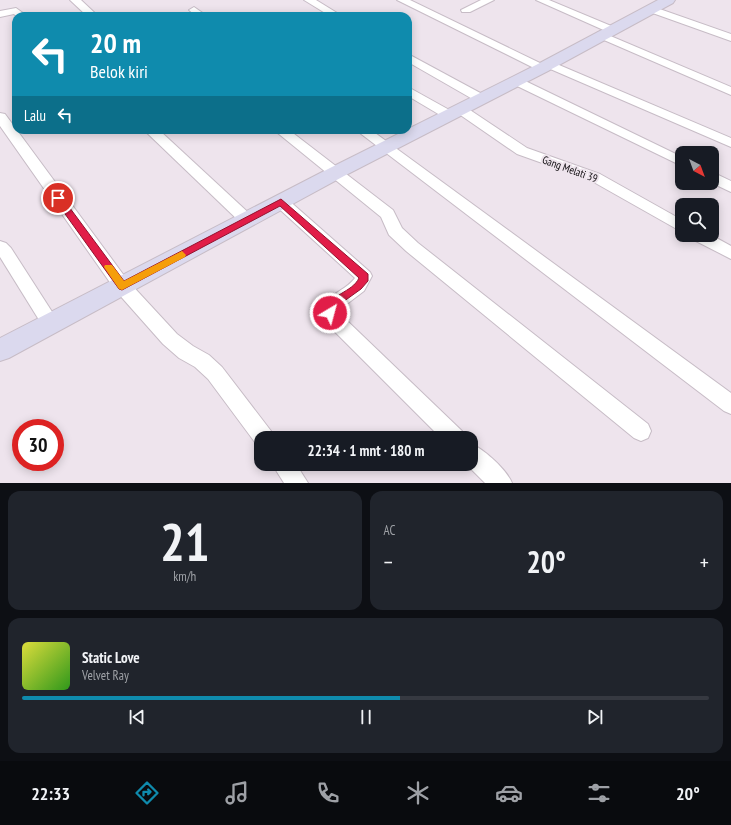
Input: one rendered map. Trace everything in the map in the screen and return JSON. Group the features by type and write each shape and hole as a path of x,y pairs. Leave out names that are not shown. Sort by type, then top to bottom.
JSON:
{"street":[{"path":"75,0 88,12"},
{"path":"309,0 331,12"},
{"path":"402,0 545,66 731,143"},
{"path":"466,10 489,0"},
{"path":"541,0 606,33 731,91"},
{"path":"0,350 337,172 388,147 480,98 517,81 659,5 731,38"},
{"path":"0,14 17,12"},
{"path":"412,59 480,98"},
{"path":"517,81 675,159"},
{"name":"Gang Melati 39","path":"412,93 455,112 522,151 595,177 675,222"},
{"path":"0,117 12,134"},
{"path":"12,134 122,286 170,339 186,352 202,361 215,373 259,431"},
{"path":"155,134 247,220"},
{"path":"286,134 337,172 388,214 395,232 412,247 641,431"},
{"path":"370,134 731,405"},
{"path":"719,181 731,187"},
{"path":"281,202 364,276 363,281 358,286 332,305 329,310 332,317 448,431"},
{"path":"711,242 731,253"},
{"path":"0,247 5,252 50,323"},
{"path":"478,461 501,483"},
{"path":"288,471 297,483"}],"slow traffic":[{"path":"109,267 122,286 182,255"}],"route":[{"path":"58,198 122,286 281,202 364,276 363,281 358,286 332,305 329,310 330,313"}]}
